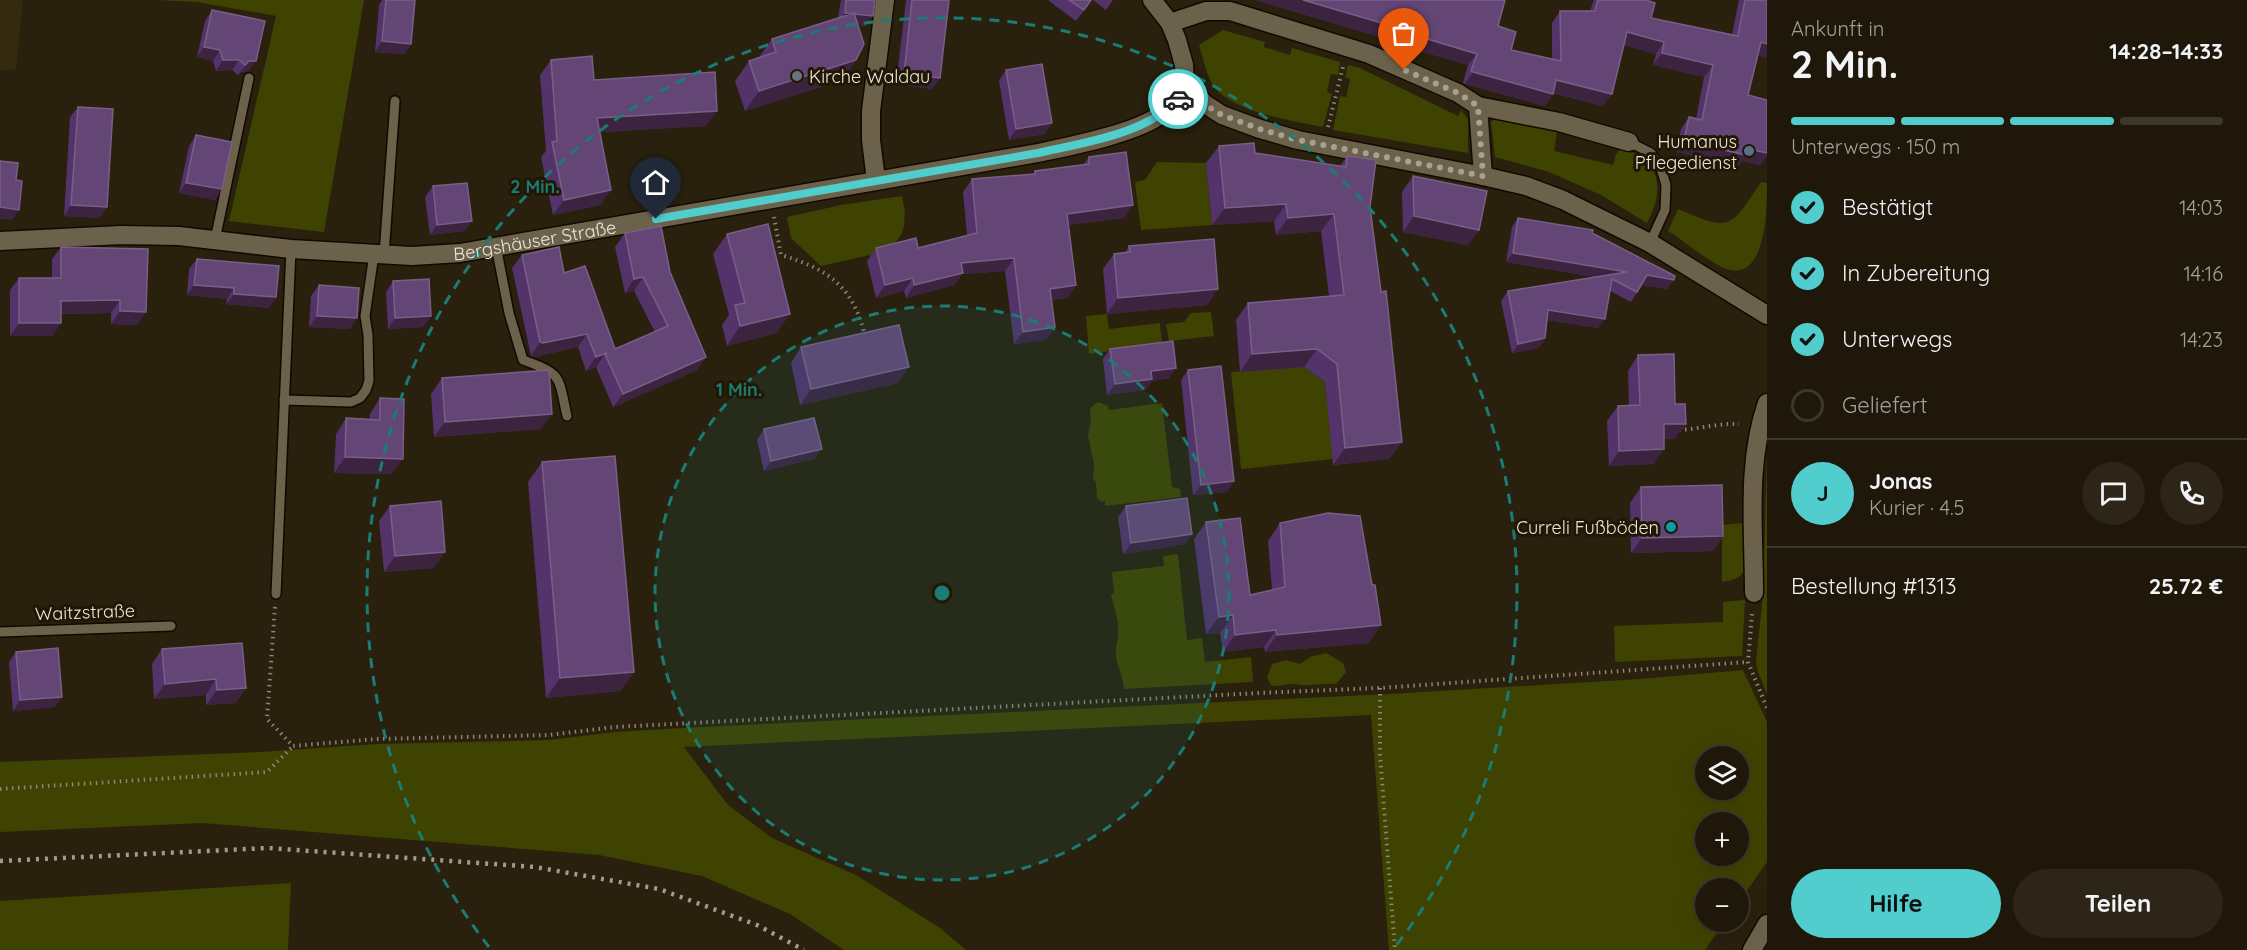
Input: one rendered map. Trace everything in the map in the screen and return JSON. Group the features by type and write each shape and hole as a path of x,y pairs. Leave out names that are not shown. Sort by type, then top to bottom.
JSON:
{"street":[{"path":"876,180 871,140 871,111 885,0"},
{"path":"1152,0 1170,23 1184,64 1185,83 1205,105 1222,115 1260,129 1324,145 1526,186 1563,200 1650,243 1767,315"},
{"path":"1170,23 1206,11 1230,11 1369,54 1458,93 1478,106 1559,122 1629,142"},
{"name":"Bergshäuser Straße","path":"0,241 121,235 179,236 291,249 412,256 460,253 1038,153 1092,140 1133,127 1162,114 1177,100 1185,83"},
{"path":"1478,106 1483,176"},
{"path":"1754,593 1753,462 1767,403"},
{"path":"1752,950 1767,924"}],"lane":[{"path":"215,240 249,78"},
{"path":"284,400 351,402 360,398 366,390 369,381 368,335 364,316 379,254 395,101"},
{"path":"1629,142 1651,153 1661,168 1666,185 1665,210 1650,243"},
{"path":"496,246 509,314 523,360 550,369 559,380 567,416"},
{"path":"276,594 291,249"},
{"name":"Waitzstraße","path":"0,632 171,626"}],"path":[{"path":"1324,145 1347,47"},
{"path":"777,234 781,255 807,263 831,277 850,296 860,318 867,346"},
{"path":"1675,430 1699,429 1724,423 1760,426"},
{"path":"1754,593 1748,662 1767,708"},
{"path":"276,594 267,719 293,746"},
{"path":"0,789 267,772 293,746 376,739 549,735 615,727 1380,688 1748,662"},
{"path":"1380,688 1380,755 1395,950"}],"shaded area":[{"path":"0,0 23,0 16,69 0,71"},
{"path":"157,0 364,0 324,232 229,221 276,16 197,2"},
{"path":"1223,30 1265,42 1264,47 1290,55 1292,48 1340,62 1338,75 1331,74 1327,92 1332,94 1323,127 1263,114 1233,102 1222,94 1211,81 1199,45"},
{"path":"1348,65 1360,68 1458,116 1461,110 1468,119 1468,153 1333,130 1340,96 1346,97 1350,79 1345,77"},
{"path":"1496,118 1557,131 1554,151 1613,165 1616,154 1621,149 1643,157 1650,164 1657,180 1657,197 1647,223 1601,195 1549,172 1495,157 1491,122"},
{"path":"1157,162 1206,163 1212,225 1141,230 1135,182 1145,180"},
{"path":"1761,182 1767,183 1765,226 1756,256 1748,266 1737,270 1722,267 1668,231 1678,209 1709,221 1728,222 1742,209"},
{"path":"902,196 905,212 904,226 901,235 888,251 821,266 791,238 787,217 841,205"},
{"path":"1211,312 1214,336 1169,341 1166,324 1184,322 1191,313"},
{"path":"1107,314 1109,329 1160,323 1162,345 1089,354 1086,316"},
{"path":"1304,367 1325,382 1333,459 1241,469 1231,372"},
{"path":"1098,402 1108,406 1109,410 1162,403 1172,487 1180,489 1181,497 1105,506 1105,501 1102,502 1097,498 1088,435 1091,421 1090,408"},
{"path":"1767,453 1767,694 1756,662 1763,595"},
{"path":"1744,523 1745,569 1739,577 1722,582 1722,525"},
{"path":"1178,554 1187,640 1202,638 1205,662 1251,657 1253,682 1124,689 1116,654 1118,626 1111,595 1114,592 1112,572 1164,566 1163,556"},
{"path":"1745,600 1742,656 1615,662 1614,626 1723,622 1723,602"},
{"path":"1326,653 1343,663 1346,672 1336,684 1274,686 1267,677 1272,664 1286,660 1300,664 1310,657"},
{"path":"1743,670 1767,722 1767,862 1749,888 1749,878 1695,878 1695,932 1717,932 1705,950 1389,950 1371,715 684,747 728,805 772,838 856,875 940,928 966,950 844,950 790,914 702,876 599,855 202,823 0,832 0,762 260,752 377,744 549,740 615,732 681,728 1389,694 1640,679"},
{"path":"291,883 288,950 0,950 0,901"}],"building":[{"path":"386,0 415,0 411,44 382,41"},
{"path":"846,0 875,0 873,16 845,13"},
{"path":"912,0 949,0 940,78 904,74"},
{"path":"1069,0 1091,0 1084,10"},
{"path":"1303,0 1505,0 1498,26 1516,32 1511,50 1561,61 1560,11 1595,11 1598,0 1646,0 1655,3 1651,18 1738,36 1745,0 1767,0 1767,44 1761,42 1748,95 1767,100 1767,153 1748,149 1746,155 1684,141 1689,117 1702,120 1713,65 1662,53 1664,42 1627,32 1612,94 1556,80 1553,94 1471,71 1477,54"},
{"path":"212,10 265,21 256,61 249,61 245,65 239,60 223,60 220,50 204,47"},
{"path":"854,13 864,44 856,60 759,91 749,61 776,52 772,39"},
{"path":"592,56 594,80 715,72 717,111 597,118 611,190 564,200 552,142 557,141 551,60"},
{"path":"1042,64 1052,123 1016,129 1006,70"},
{"path":"78,107 113,109 107,207 71,205"},
{"path":"196,135 232,142 222,189 186,183"},
{"path":"1254,143 1255,153 1346,167 1347,156 1376,160 1370,207 1381,292 1386,291 1402,442 1345,448 1337,364 1317,349 1252,354 1248,303 1344,295 1334,214 1288,218 1286,204 1225,208 1219,146"},
{"path":"1126,152 1133,205 1067,214 1076,285 1050,289 1055,327 1023,332 1014,258 961,263 963,273 914,285 913,278 885,285 876,248 916,238 918,248 977,233 972,179 1035,174 1035,171 1089,164 1089,157"},
{"path":"0,161 18,163 16,180 22,181 19,210 0,207"},
{"path":"1413,176 1487,191 1479,230 1414,216"},
{"path":"467,183 472,221 437,225 433,186"},
{"path":"1518,218 1593,230 1592,233 1675,276 1674,280 1647,275 1637,292 1612,279 1605,319 1548,310 1545,338 1518,344 1508,291 1627,272 1513,253"},
{"path":"768,224 790,314 740,326 735,305 745,303 727,234"},
{"path":"661,226 670,272 706,357 623,394 605,354 607,353 596,357 587,334 540,342 522,255 559,247 564,273 585,266 615,349 668,326 643,277 634,279 625,233"},
{"path":"1214,239 1218,289 1118,298 1114,254 1130,252 1129,246"},
{"path":"61,247 148,249 146,312 120,311 120,300 61,301 61,323 19,323 19,278 61,278"},
{"path":"197,259 279,266 276,297 234,294 234,288 194,285"},
{"path":"429,279 431,316 395,318 393,281"},
{"path":"319,285 359,288 357,318 317,316"},
{"path":"899,325 909,367 811,389 801,347"},
{"path":"1173,341 1176,368 1151,371 1152,379 1115,384 1110,349"},
{"path":"1674,354 1675,404 1685,404 1686,424 1664,424 1664,449 1619,451 1618,406 1640,405 1638,355"},
{"path":"1221,366 1234,481 1201,485 1188,370"},
{"path":"549,370 552,414 445,422 442,378"},
{"path":"380,398 404,399 403,459 345,457 346,418 380,420"},
{"path":"814,418 822,449 771,461 764,429"},
{"path":"615,456 634,672 560,678 542,462"},
{"name":"Curreli Fußböden","path":"1722,485 1723,536 1642,538 1641,487"},
{"path":"1187,498 1192,534 1131,543 1126,506"},
{"path":"441,501 445,552 395,556 390,506"},
{"path":"1328,513 1360,516 1381,625 1277,635 1276,630 1235,635 1233,615 1219,617 1206,522 1240,518 1250,595 1285,587 1280,523"},
{"path":"242,643 246,688 217,690 216,679 165,684 162,649"},
{"path":"58,648 62,697 20,700 16,652"}],"railway":[{"path":"0,861 268,848 535,867 659,889 757,925 804,950"}],"way so far":[{"path":"1178,99 1185,83 1205,105 1222,115 1260,129 1298,140 1483,176 1478,106 1458,93 1404,70"}],"place":[{"name":"Kirche Waldau","path":"797,76"},
{"name":"Humanus Pflegedienst","path":"1749,151"},
{"name":"Curreli Fußböden","path":"1671,527"}],"route":[{"path":"656,219 1038,153 1144,124 1162,114 1178,99"}]}
